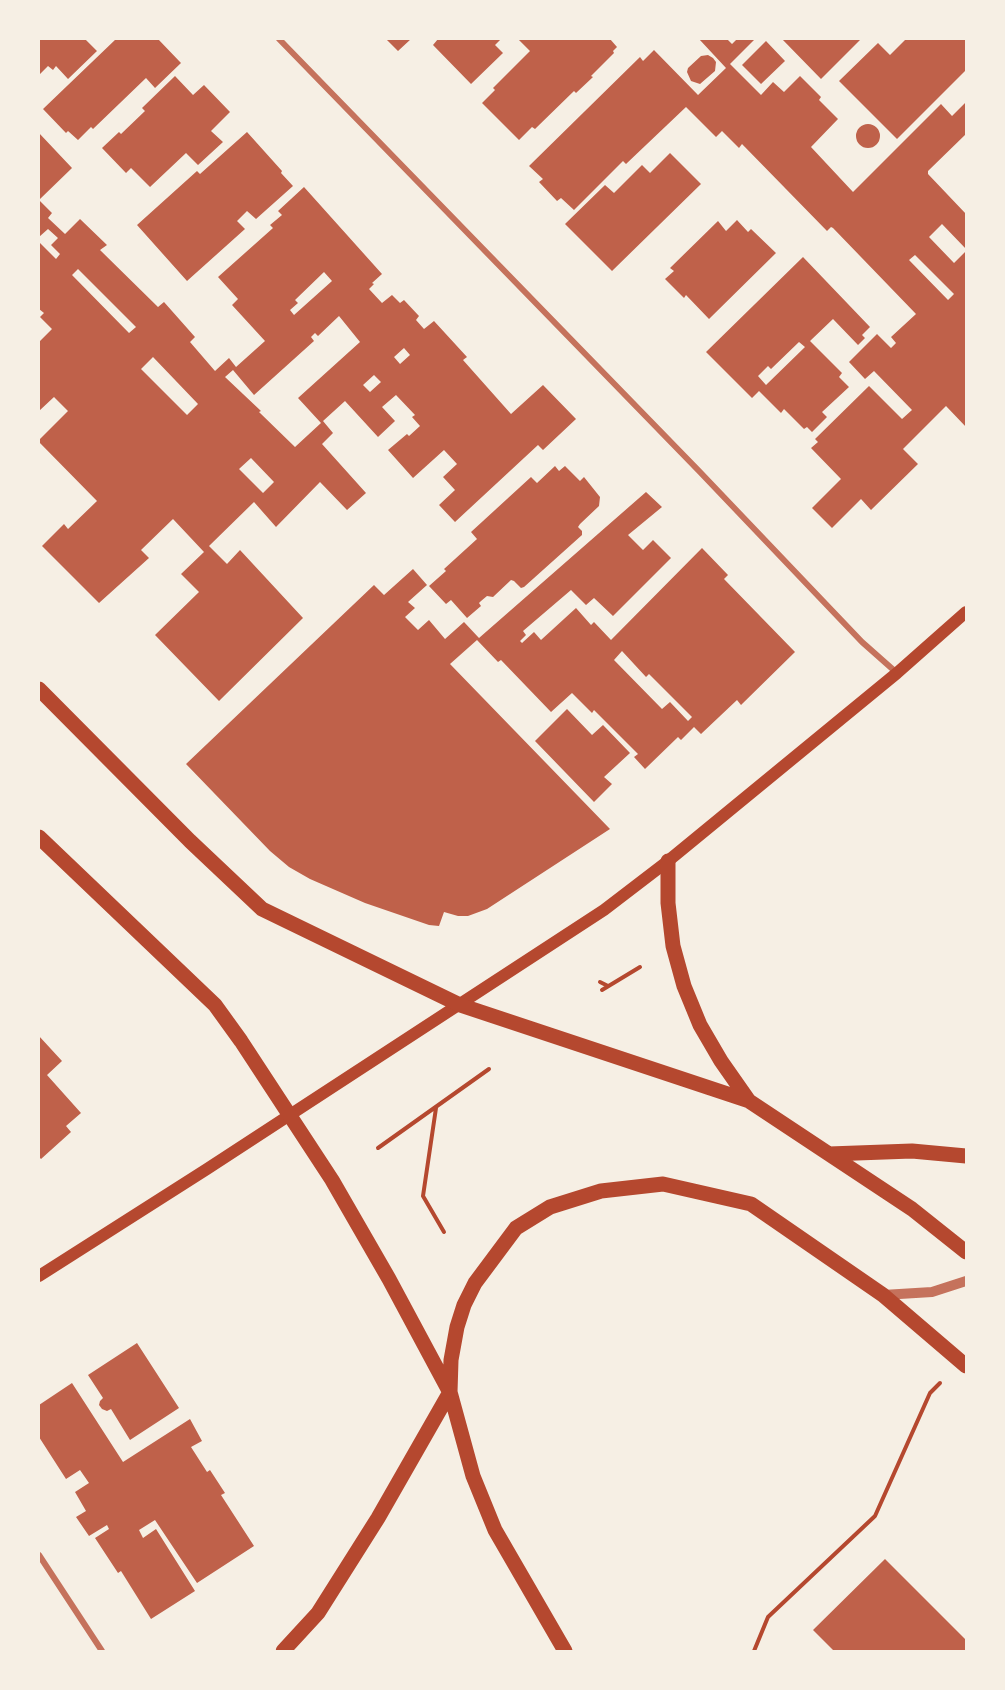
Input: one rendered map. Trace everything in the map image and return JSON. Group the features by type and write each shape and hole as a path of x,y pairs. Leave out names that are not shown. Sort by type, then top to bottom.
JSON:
{"main road":[{"path":"39,1276 207,1170 604,910 668,861 897,673 966,612"},
{"path":"39,689 190,841 262,909 460,1005 749,1101 912,1209 966,1252"},
{"path":"39,837 215,1005 242,1041 290,1115 332,1180 378,1259 450,1392 473,1476 495,1530 565,1651"},
{"path":"668,861 668,903 673,945 684,986 700,1025 721,1062 749,1101"},
{"path":"829,1154 912,1151 966,1156"},
{"path":"283,1651 318,1613 378,1518 450,1392 451,1360 457,1328 464,1305 475,1283 516,1228 550,1207 601,1191 663,1184 751,1204 883,1295 964,1365"}],"street":[{"path":"279,39 862,642 897,673"},
{"path":"883,1295 932,1292 966,1281"},
{"path":"39,1555 102,1651"}],"path":[{"path":"602,990 640,967"},
{"path":"600,982 608,986"},
{"path":"378,1148 489,1069"},
{"path":"436,1107 423,1196 444,1232"},
{"path":"754,1651 768,1617 875,1516 930,1393 964,1365"}],"building":[{"path":"39,39 85,39 97,51 68,79 56,66 53,70 48,66 39,75"},
{"path":"116,39 158,39 181,63 155,88 146,78 93,129 91,127 78,140 68,131 66,133 43,109"},
{"path":"386,39 411,39 398,51"},
{"path":"438,39 501,39 495,45 503,53 471,84 433,45"},
{"path":"518,39 610,39 617,47 591,76 593,77 576,93 574,91 535,129 532,127 519,140 482,103 495,90 493,88 530,51"},
{"path":"699,39 727,39 732,44 737,39 755,39 730,64 761,95 773,82 784,92 800,76 821,97 819,100 838,119 811,147 853,192 941,104 952,116 966,102 966,134 928,171 928,174 966,214 966,249 942,224 929,237 954,263 966,251 966,427 946,406 903,449 918,464 871,510 861,499 832,528 812,508 841,479 811,448 818,442 815,439 869,386 902,419 912,410 874,371 865,379 849,362 877,334 891,348 896,343 891,337 916,314 833,228 827,231 742,144 739,148 722,131 716,137 686,107 626,164 623,161 574,210 561,198 557,201 539,182 543,179 529,166 640,57 643,61 654,50 698,95 726,68","holes":["915,255 954,294 948,300 909,260"]},
{"path":"782,39 861,39 821,79"},
{"path":"906,39 966,39 966,70 897,139 839,81 878,43 890,55"},
{"path":"766,41 785,61 761,84 742,65"},
{"path":"708,55 716,62 715,71 700,84 691,81 687,72 688,68 701,56"},
{"path":"175,76 193,95 204,85 230,112 211,131 223,142 198,165 186,153 150,187 131,168 126,173 102,148 145,111 142,108"},
{"path":"868,124 876,128 880,136 876,144 868,148 860,144 856,136 860,128"},
{"path":"247,132 293,186 256,219 247,211 237,221 245,229 187,281 137,225 197,171 200,174"},
{"path":"39,133 72,168 39,200"},
{"path":"670,153 701,184 612,271 565,224 605,185 614,193 642,165 650,173"},
{"path":"304,187 382,274 369,289 382,303 392,295 400,303 404,300 419,316 416,320 424,329 434,321 467,357 463,360 511,414 543,385 576,419 543,450 538,445 455,522 439,505 455,490 443,477 457,464 444,450 413,478 388,450 420,426 412,417 415,415 396,395 382,407 395,421 378,437 345,401 323,421 333,433 322,444 366,493 347,510 320,482 276,527 254,502 209,546 227,564 240,550 303,618 219,701 155,635 199,592 181,574 204,552 173,519 141,550 149,558 99,603 42,546 64,524 68,529 97,501 39,442 68,411 54,397 39,411 39,342 52,329 40,317 44,313 39,309 39,242 56,259 60,254 51,245 58,238 48,229 39,237 39,200 52,213 48,218 65,234 80,219 107,245 100,250 158,307 164,302 195,337 190,342 215,371 229,358 236,367 265,341 232,305 238,299 218,277 273,228 270,225 282,215 278,211","holes":["78,269 136,327 129,333 72,275","324,272 332,281 294,315 290,310 298,303 295,300","339,316 360,342 298,398 321,423 295,447 225,377 233,370 254,395 314,341 311,337 315,333 318,336","404,348 410,355 400,364 394,357","153,357 198,404 187,415 141,369","374,375 381,382 370,392 363,385","251,458 274,482 263,493 239,469"]},
{"path":"737,220 748,232 751,229 776,253 709,319 686,295 684,298 665,279 674,271 670,268 718,221 726,231"},
{"path":"803,257 870,327 862,335 865,338 858,345 833,319 810,341 842,373 839,377 849,387 822,412 827,417 812,432 807,427 804,429 784,409 781,413 759,391 752,398 706,352","holes":["799,342 805,347 766,385 758,376 768,366 771,369"]},
{"path":"555,466 559,471 565,466 580,481 584,477 600,497 599,506 578,527 582,535 524,587 521,588 511,580 493,597 487,596 481,601 479,603 481,606 467,618 451,600 446,604 429,586 477,539 471,532 531,477 537,483"},
{"path":"646,492 662,507 628,535 643,550 653,540 671,558 613,616 594,598 586,605 571,590 523,631 526,635 520,641 522,643 534,632 541,640 576,608 591,625 594,622 611,640 702,548 728,575 724,579 795,652 741,705 737,700 701,734 694,727 681,740 678,737 645,769 634,757 638,754 594,710 592,713 572,693 551,712 501,660 498,662 477,640 450,664 610,829 487,909 468,916 444,912 439,926 429,925 365,903 310,879 289,867 270,851 186,764 374,585 384,595 413,569 427,585 408,602 415,608 405,617 418,630 429,620 445,639 464,622 479,638","holes":["622,651 646,677 649,674 692,717 688,721 670,702 662,709 614,660"]},
{"path":"567,709 592,735 603,725 630,753 604,777 612,784 594,802 535,741"},
{"path":"39,1036 62,1061 47,1075 81,1113 66,1126 71,1132 41,1159 39,1157"},
{"path":"137,1343 179,1408 130,1440 111,1409 107,1411 99,1405 103,1398 88,1375"},
{"path":"72,1383 123,1462 190,1419 202,1441 191,1447 207,1472 210,1470 225,1493 221,1495 254,1546 197,1583 155,1520 139,1530 143,1538 156,1529 195,1591 151,1619 121,1571 118,1573 95,1538 109,1529 107,1525 89,1536 76,1517 86,1511 75,1492 89,1483 80,1470 66,1479 39,1437 39,1405"},
{"path":"885,1559 966,1640 966,1651 834,1651 813,1630"}]}
